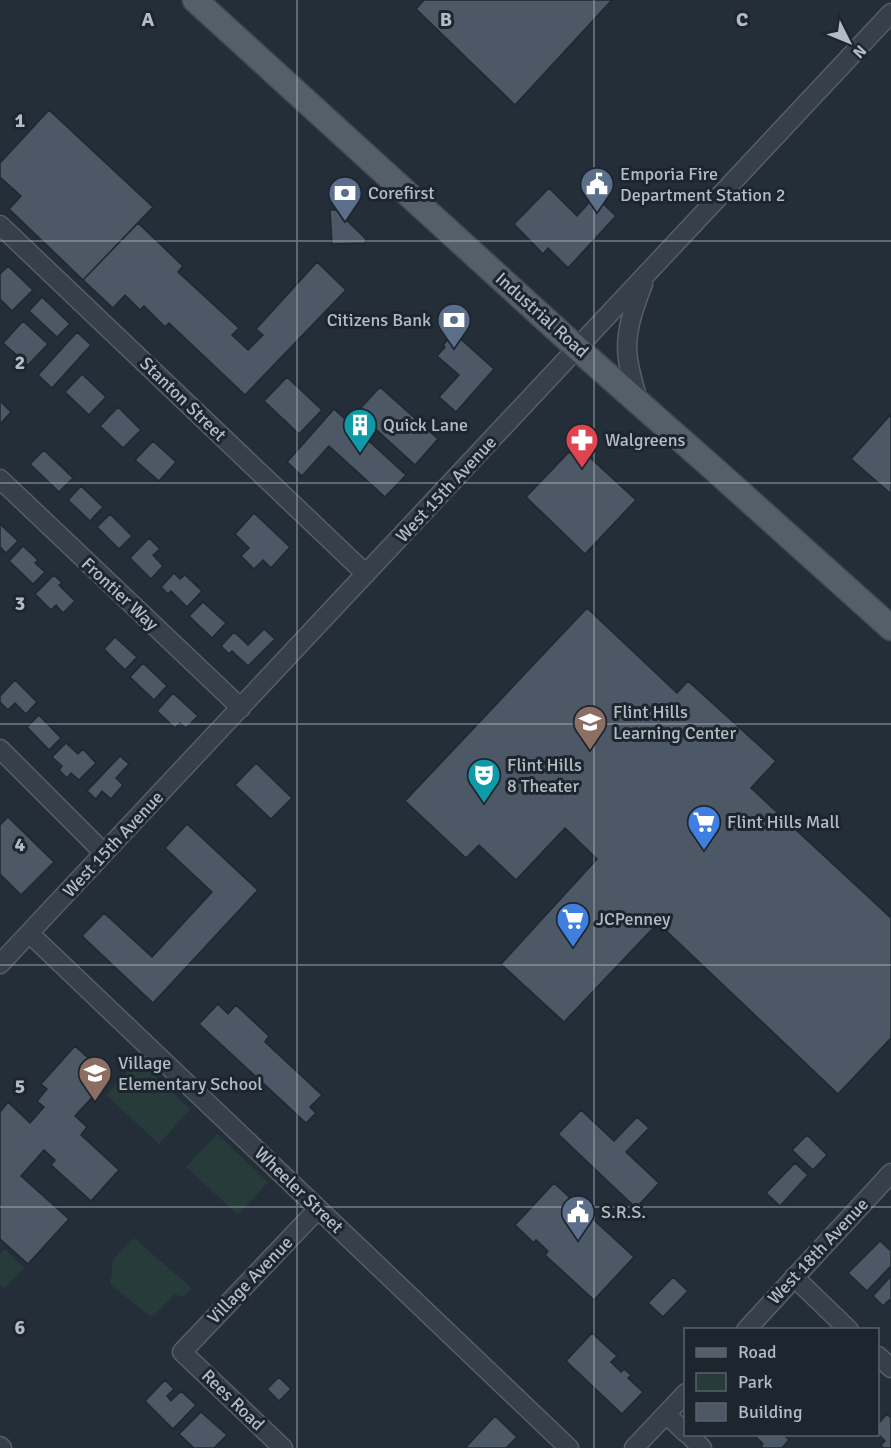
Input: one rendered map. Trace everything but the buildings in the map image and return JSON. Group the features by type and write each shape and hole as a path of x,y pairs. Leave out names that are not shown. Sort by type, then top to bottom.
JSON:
{"main road":[{"name":"Industrial Road","path":"195,0 578,349 891,628"}],"street":[{"name":"West 15th Avenue","path":"0,964 891,13"},
{"name":"Stanton Street","path":"0,225 366,574"},
{"path":"638,402 627,358 627,344 631,320 648,273"},
{"name":"Frontier Way","path":"0,479 241,708"},
{"path":"0,748 104,853"},
{"name":"Wheeler Street","path":"29,933 569,1448"},
{"name":"West 18th Avenue","path":"747,1328 891,1173"},
{"name":"Village Avenue","path":"182,1352 318,1209"},
{"path":"794,1277 848,1328"},
{"name":"Rees Road","path":"182,1352 283,1448"},
{"path":"879,1357 891,1368"},
{"path":"634,1448 684,1395"},
{"path":"666,1414 684,1430"},
{"path":"690,1436 702,1448"}],"green space":[{"path":"138,1060 190,1109 159,1144 106,1095"},
{"path":"217,1134 268,1182 238,1215 186,1167"},
{"path":"134,1238 191,1290 182,1297 175,1294 153,1316 111,1285 110,1281 114,1259"},
{"path":"5,1249 24,1268 4,1289 0,1285 0,1254"}],"place":[{"name":"Emporia Fire Department Station 2","path":"597,213"},
{"name":"Corefirst","path":"345,222"},
{"name":"Citizens Bank","path":"454,349"},
{"name":"Quick Lane","path":"360,454"},
{"name":"Walgreens","path":"582,469"},
{"name":"Flint Hills Learning Center","path":"590,751"},
{"name":"Flint Hills 8 Theater","path":"484,804"},
{"name":"Flint Hills Mall","path":"704,851"},
{"name":"JCPenney","path":"573,948"},
{"name":"Village Elementary School","path":"95,1102"},
{"name":"S.R.S.","path":"578,1241"}]}
